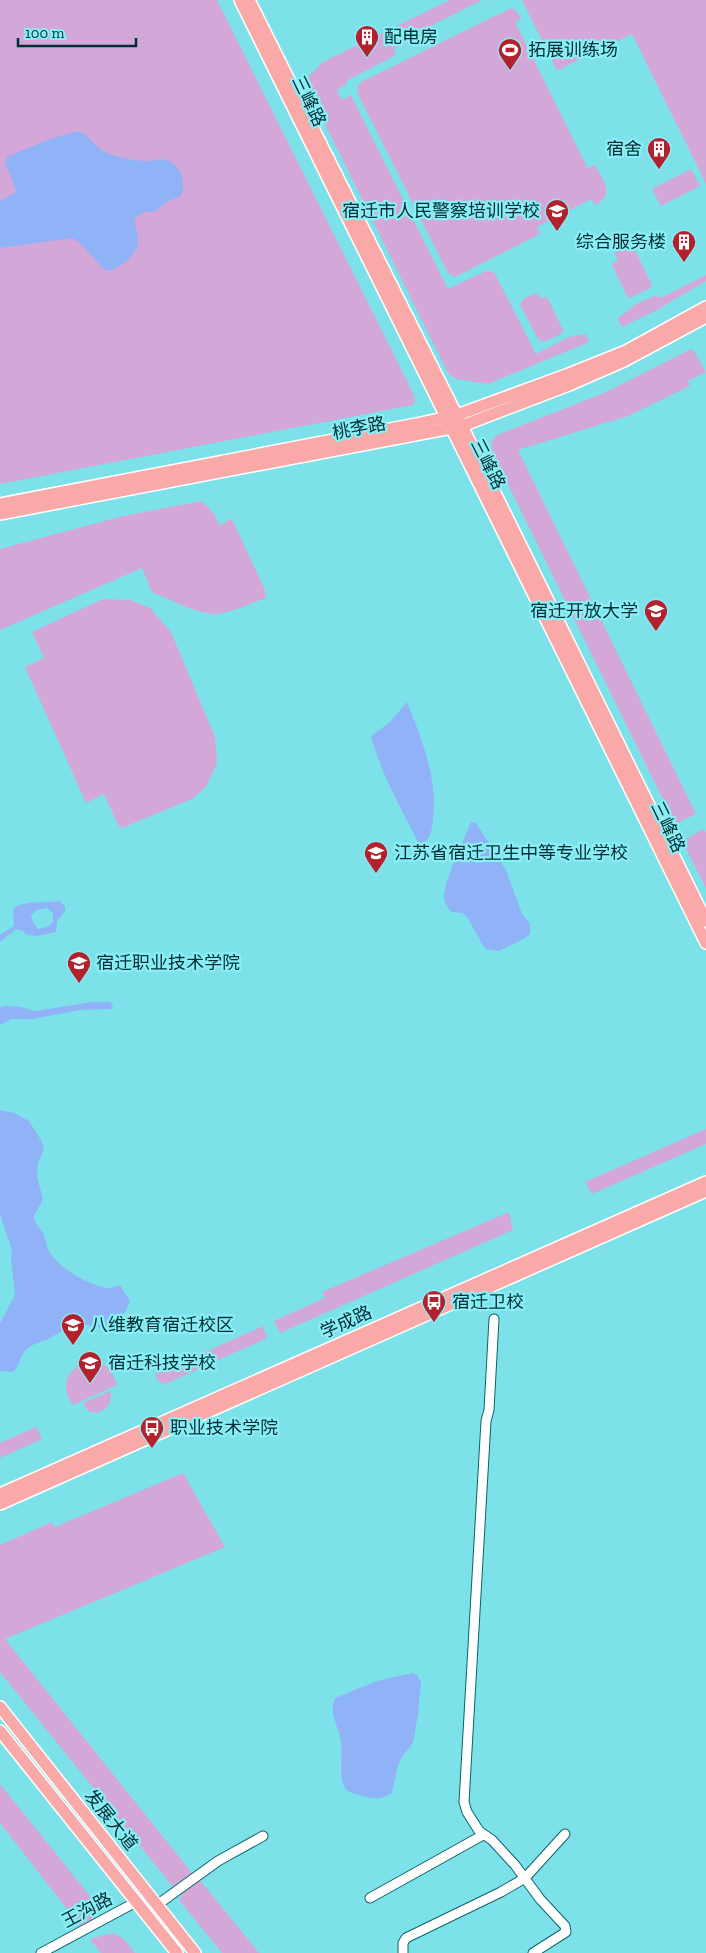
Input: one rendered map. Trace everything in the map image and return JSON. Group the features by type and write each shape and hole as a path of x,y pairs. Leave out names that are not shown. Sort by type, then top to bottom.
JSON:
{"main road":[{"name":"三峰路","path":"240,0 451,416"},
{"name":"三峰路","path":"249,0 706,943"},
{"name":"桃李路","path":"0,504 451,416 566,376 626,351 706,307"},
{"name":"桃李路","path":"0,514 456,427 569,385 618,364 706,317"},
{"name":"三峰路","path":"456,427 706,922"},
{"name":"学成路","path":"0,1494 706,1182"},
{"name":"学成路","path":"0,1504 706,1191"},
{"name":"发展大道","path":"0,1708 195,1953"},
{"name":"发展大道","path":"0,1731 177,1953"}],"street":[{"path":"494,1319 489,1410 486,1420 464,1794 467,1812 474,1824 483,1835 492,1840 525,1878 540,1899 565,1926 566,1932 533,1953"},
{"path":"403,1953 403,1943 406,1938 501,1892 525,1878 565,1834"},
{"path":"370,1898 483,1835"},
{"path":"157,1905 218,1861 263,1836"},
{"name":"王沟路","path":"41,1953 149,1895"}],"shaded area":[{"path":"0,0 217,0 414,395 415,401 413,405 0,484"},
{"path":"450,0 482,0 427,28 428,32 394,49 396,55 348,80 345,85 337,90 342,100 351,95 448,289 486,271 494,272 536,354 569,337 586,334 589,342 488,384 456,379 446,369 305,84 306,79 323,62"},
{"path":"522,0 706,0 706,184 632,34 558,70"},
{"path":"509,9 516,10 521,19 515,22 583,159 588,168 595,165 604,182 606,192 601,201 595,205 591,199 537,227 540,234 455,277 448,273 357,92 358,86 361,82"},
{"path":"691,169 700,186 661,206 652,189"},
{"path":"630,243 652,285 650,288 630,298 627,296 612,265 618,259 614,252"},
{"path":"706,275 706,281 655,311 622,327 617,319 636,304 654,296 663,297"},
{"path":"536,293 541,298 547,297 563,330 561,334 544,342 538,339 520,305 523,299"},
{"path":"691,349 706,372 688,381 690,386 628,416 518,450 696,814 675,824 493,454 491,442 497,435 604,393"},
{"path":"202,501 215,515 219,525 232,519 265,590 266,598 226,612 207,613 152,592 142,568 0,630 0,549 123,516"},
{"path":"103,599 130,600 150,608 171,632 215,737 217,763 206,787 192,799 122,828 118,825 104,794 86,803 25,667 44,658 32,632"},
{"path":"704,829 706,833 706,888 682,841"},
{"path":"706,1129 706,1144 592,1194 585,1182"},
{"path":"509,1212 513,1230 280,1333 274,1321 325,1298 322,1292"},
{"path":"263,1326 267,1338 163,1385 154,1375"},
{"path":"86,1361 98,1362 110,1369 117,1385 73,1405 66,1392 67,1380 79,1364"},
{"path":"110,1391 110,1401 102,1411 88,1411 83,1403"},
{"path":"36,1427 42,1439 0,1458 0,1443"},
{"path":"183,1473 225,1547 5,1639 192,1873 173,1887 0,1672 0,1545 52,1522 55,1527"},
{"path":"0,1784 94,1901 96,1909 94,1917 85,1925 81,1927 0,1823"},
{"path":"199,1879 259,1953 222,1953 179,1900 185,1890"},
{"path":"113,1933 124,1939 135,1953 101,1953 90,1939"}],"water":[{"path":"78,131 86,135 103,151 112,155 150,161 161,159 173,163 182,178 183,190 181,196 167,202 154,212 144,212 134,219 138,241 137,248 126,261 111,270 106,271 82,245 72,238 0,248 0,201 16,192 5,164 7,157 47,140"},
{"path":"407,702 428,759 433,789 434,804 431,831 426,841 419,844 386,777 371,736 390,722"},
{"path":"471,822 476,823 506,870 522,914 530,924 530,934 499,951 485,949 467,917 462,913 451,912 444,900 447,882"},
{"path":"60,901 65,907 65,911 57,921 56,932 37,936 27,935 23,931 16,929 0,942 0,935 14,926 13,909 23,904","holes":["47,908 53,913 53,922 47,927 38,929 31,916 36,910"]},
{"path":"92,1002 110,1002 113,1005 112,1009 80,1010 33,1019 12,1019 0,1025 0,1007 21,1007 35,1011"},
{"path":"0,1110 14,1113 29,1121 41,1140 44,1149 38,1164 37,1177 43,1199 34,1216 53,1257 75,1275 93,1284 109,1288 120,1285 130,1301 126,1311 109,1330 84,1325 66,1329 27,1349 13,1372 0,1371 0,1323 15,1295 12,1250 0,1215"},
{"path":"412,1673 417,1675 421,1682 418,1714 413,1743 398,1765 392,1793 385,1797 374,1798 348,1791 343,1784 341,1773 341,1742 333,1709 335,1698 377,1681"}],"place":[{"name":"配电房","path":"367,58"},
{"name":"拓展训练场","path":"510,71"},
{"name":"宿舍","path":"659,170"},
{"name":"宿迁市人民警察培训学校","path":"557,232"},
{"name":"综合服务楼","path":"684,263"},
{"name":"宿迁开放大学","path":"656,632"},
{"name":"江苏省宿迁卫生中等专业学校","path":"376,874"},
{"name":"宿迁职业技术学院","path":"79,984"},
{"name":"宿迁卫校","path":"434,1323"},
{"name":"八维教育宿迁校区","path":"73,1346"},
{"name":"宿迁科技学校","path":"90,1384"},
{"name":"职业技术学院","path":"152,1449"}]}
